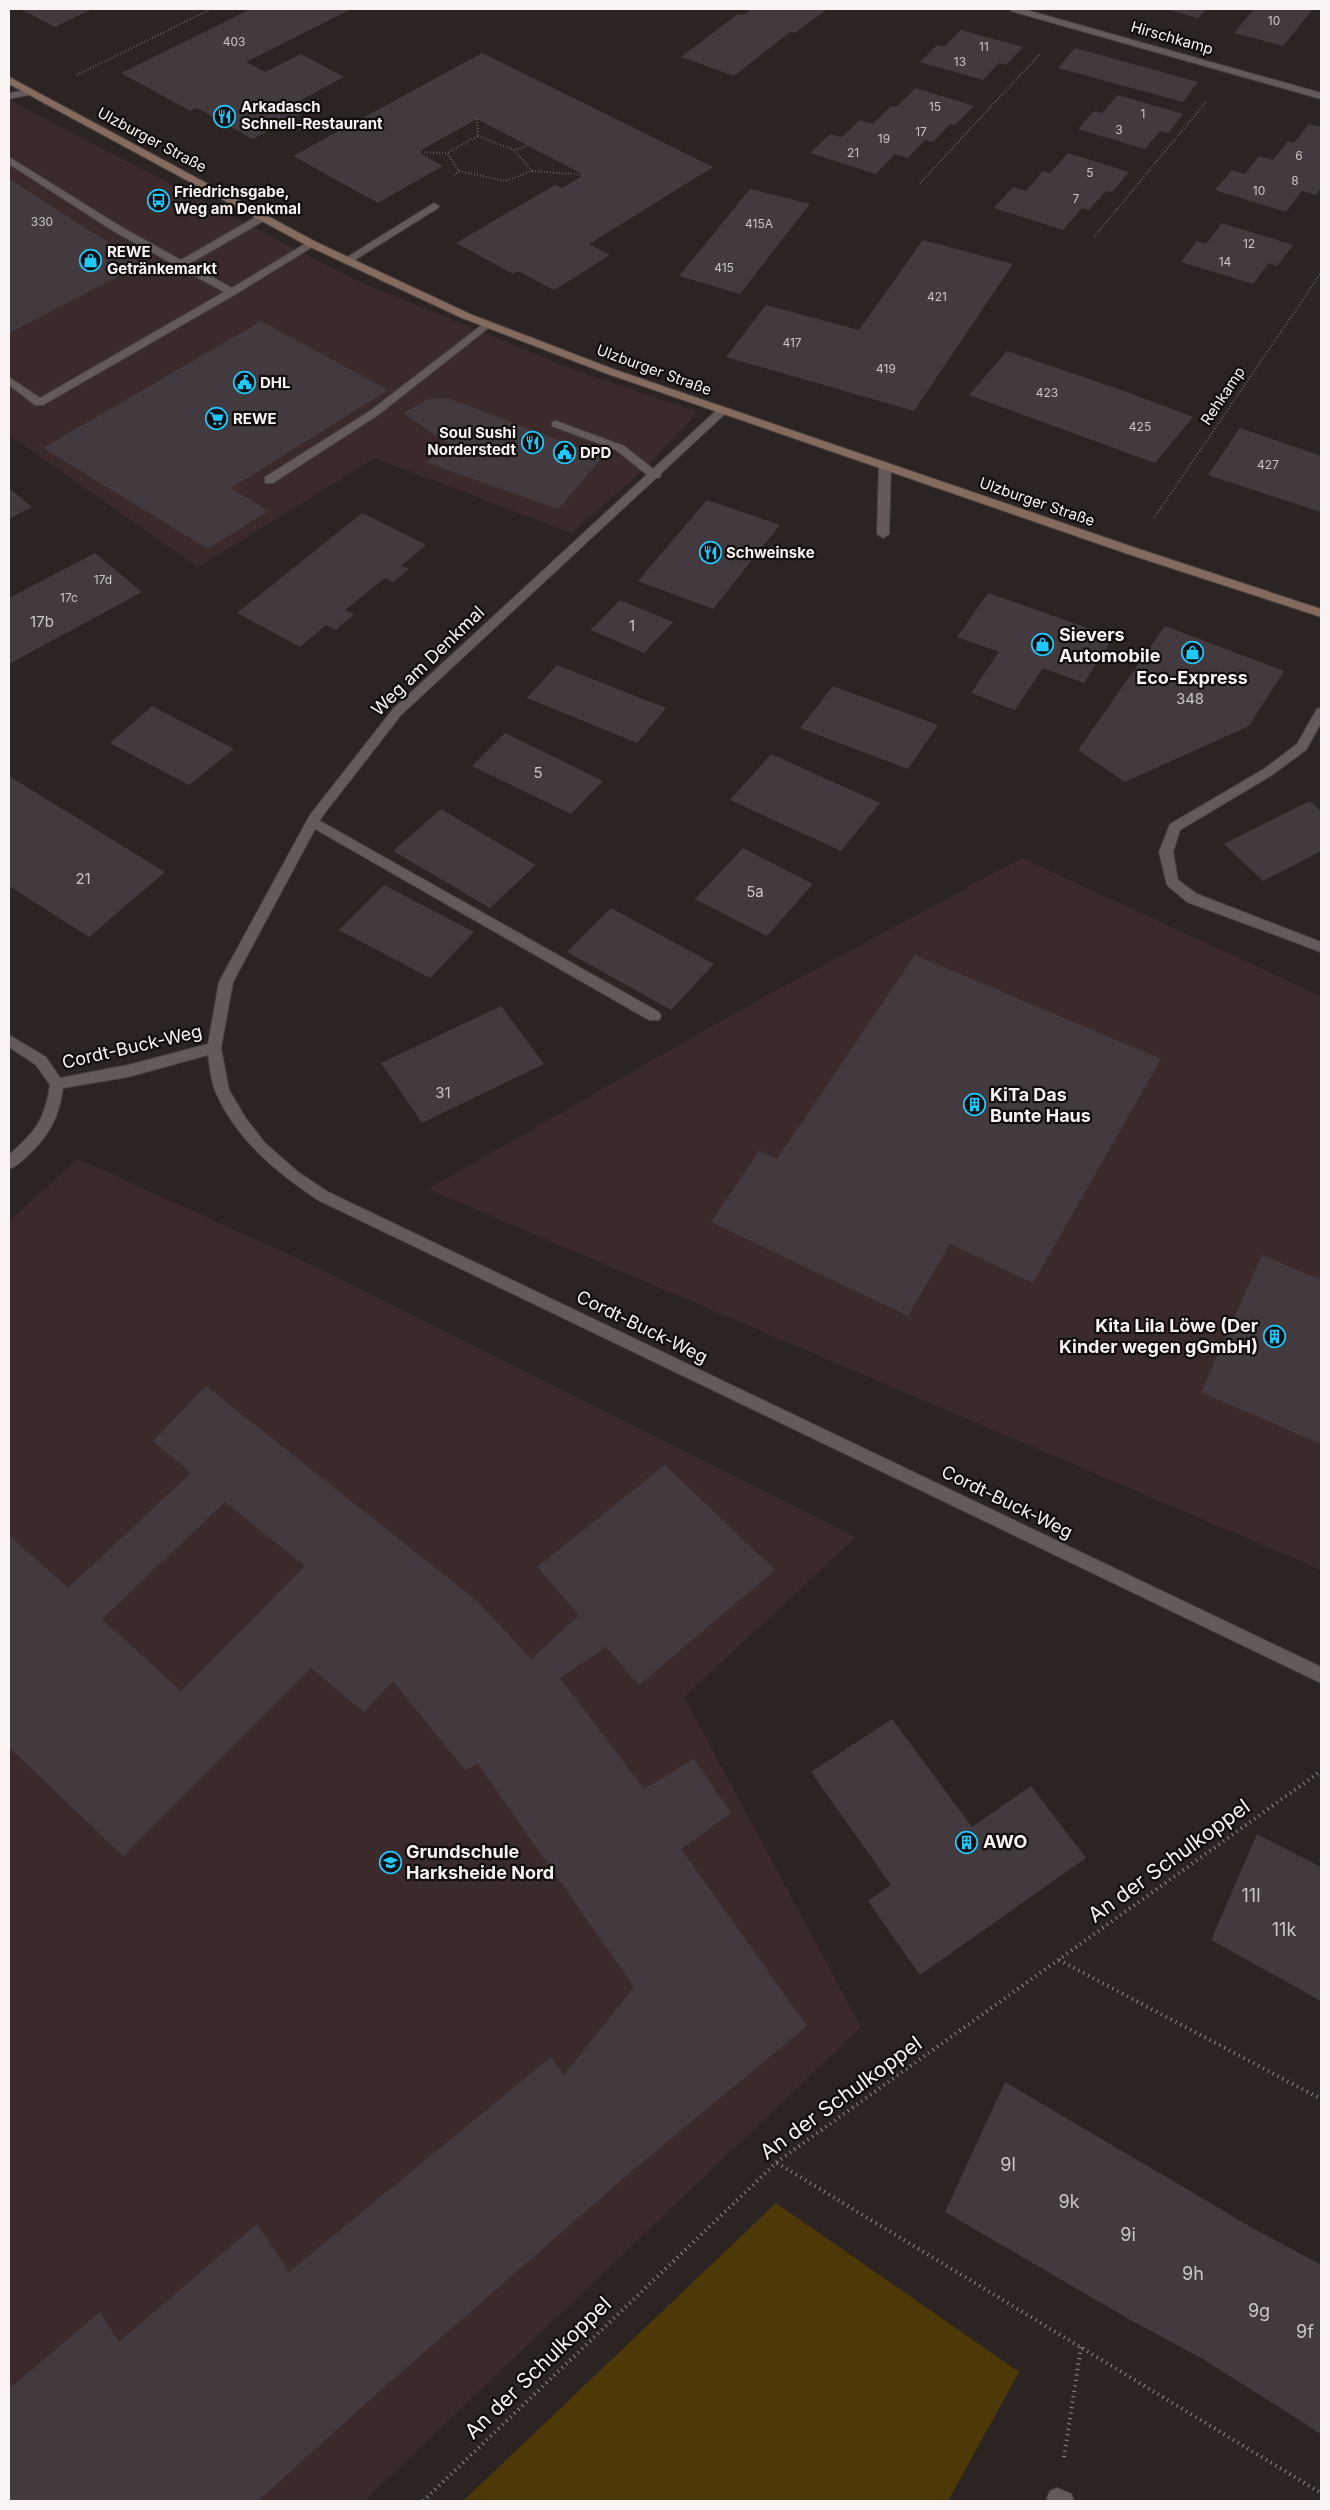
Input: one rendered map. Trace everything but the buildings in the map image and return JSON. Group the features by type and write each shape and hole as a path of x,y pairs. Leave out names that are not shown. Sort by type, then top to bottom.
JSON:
{"main road":[{"name":"Ulzburger Straße","path":"9,80 312,244 487,324 609,371 1321,613"}],"street":[{"name":"Hirschkamp","path":"1014,9 1321,96"},
{"path":"9,96 30,92"},
{"path":"9,160 119,230 232,292"},
{"path":"346,261 434,206"},
{"path":"182,264 263,217"},
{"path":"9,380 39,403 312,244"},
{"path":"269,480 374,413 487,324"},
{"name":"Weg am Denkmal","path":"214,1048 226,982 313,822 397,712 723,410"},
{"path":"556,424 620,448 654,475"},
{"path":"883,534 885,466"},
{"path":"1321,712 1302,747 1268,772 1175,827 1166,852 1172,882 1192,898 1321,947"},
{"path":"313,822 654,1016"},
{"name":"Cordt-Buck-Weg","path":"9,1040 41,1061 57,1084 128,1071 214,1048 222,1091 240,1122 260,1147 293,1176 323,1196 1321,1675"},
{"path":"9,1163 38,1137 54,1111 57,1084"}],"path":[{"path":"30,92 58,85 211,9"},
{"path":"920,183 1068,23"},
{"path":"1094,237 1232,70"},
{"path":"477,120 478,136"},
{"path":"514,150 528,146"},
{"path":"418,152 447,153"},
{"path":"532,171 584,175"},
{"name":"Rehkamp","path":"1150,524 1321,273"},
{"name":"An der Schulkoppel","path":"422,2501 776,2162 1321,1772"},
{"path":"1059,1960 1321,2098"},
{"path":"776,2162 1321,2493"},
{"path":"1060,2500 1081,2347"}],"shaded area":[{"path":"9,100 353,279 577,371 698,412 643,470 571,533 375,458 198,567 9,435"},
{"path":"1022,858 1321,996 1321,1570 428,1189 728,1017"},
{"name":"Grundschule Harksheide Nord","path":"78,1159 312,1265 856,1537 684,1697 861,2027 364,2501 9,2501 9,1221"},
{"path":"776,2203 1019,2372 948,2501 463,2501"}],"place":[{"name":"Arkadasch Schnell-Restaurant","path":"225,116"},
{"name":"Friedrichsgabe, Weg am Denkmal","path":"158,201"},
{"name":"REWE Getränkemarkt","path":"91,261"},
{"name":"DHL","path":"244,383"},
{"name":"REWE","path":"217,419"},
{"name":"Soul Sushi Norderstedt","path":"532,442"},
{"name":"DPD","path":"564,453"},
{"name":"Schweinske","path":"710,553"},
{"name":"Sievers Automobile","path":"1043,645"},
{"name":"Eco-Express","path":"1192,653"},
{"name":"KiTa Das Bunte Haus","path":"974,1105"},
{"name":"Kita Lila Löwe (Der Kinder wegen gGmbH)","path":"1274,1336"},
{"name":"AWO","path":"967,1842"},
{"name":"Grundschule Harksheide Nord","path":"390,1862"}]}
